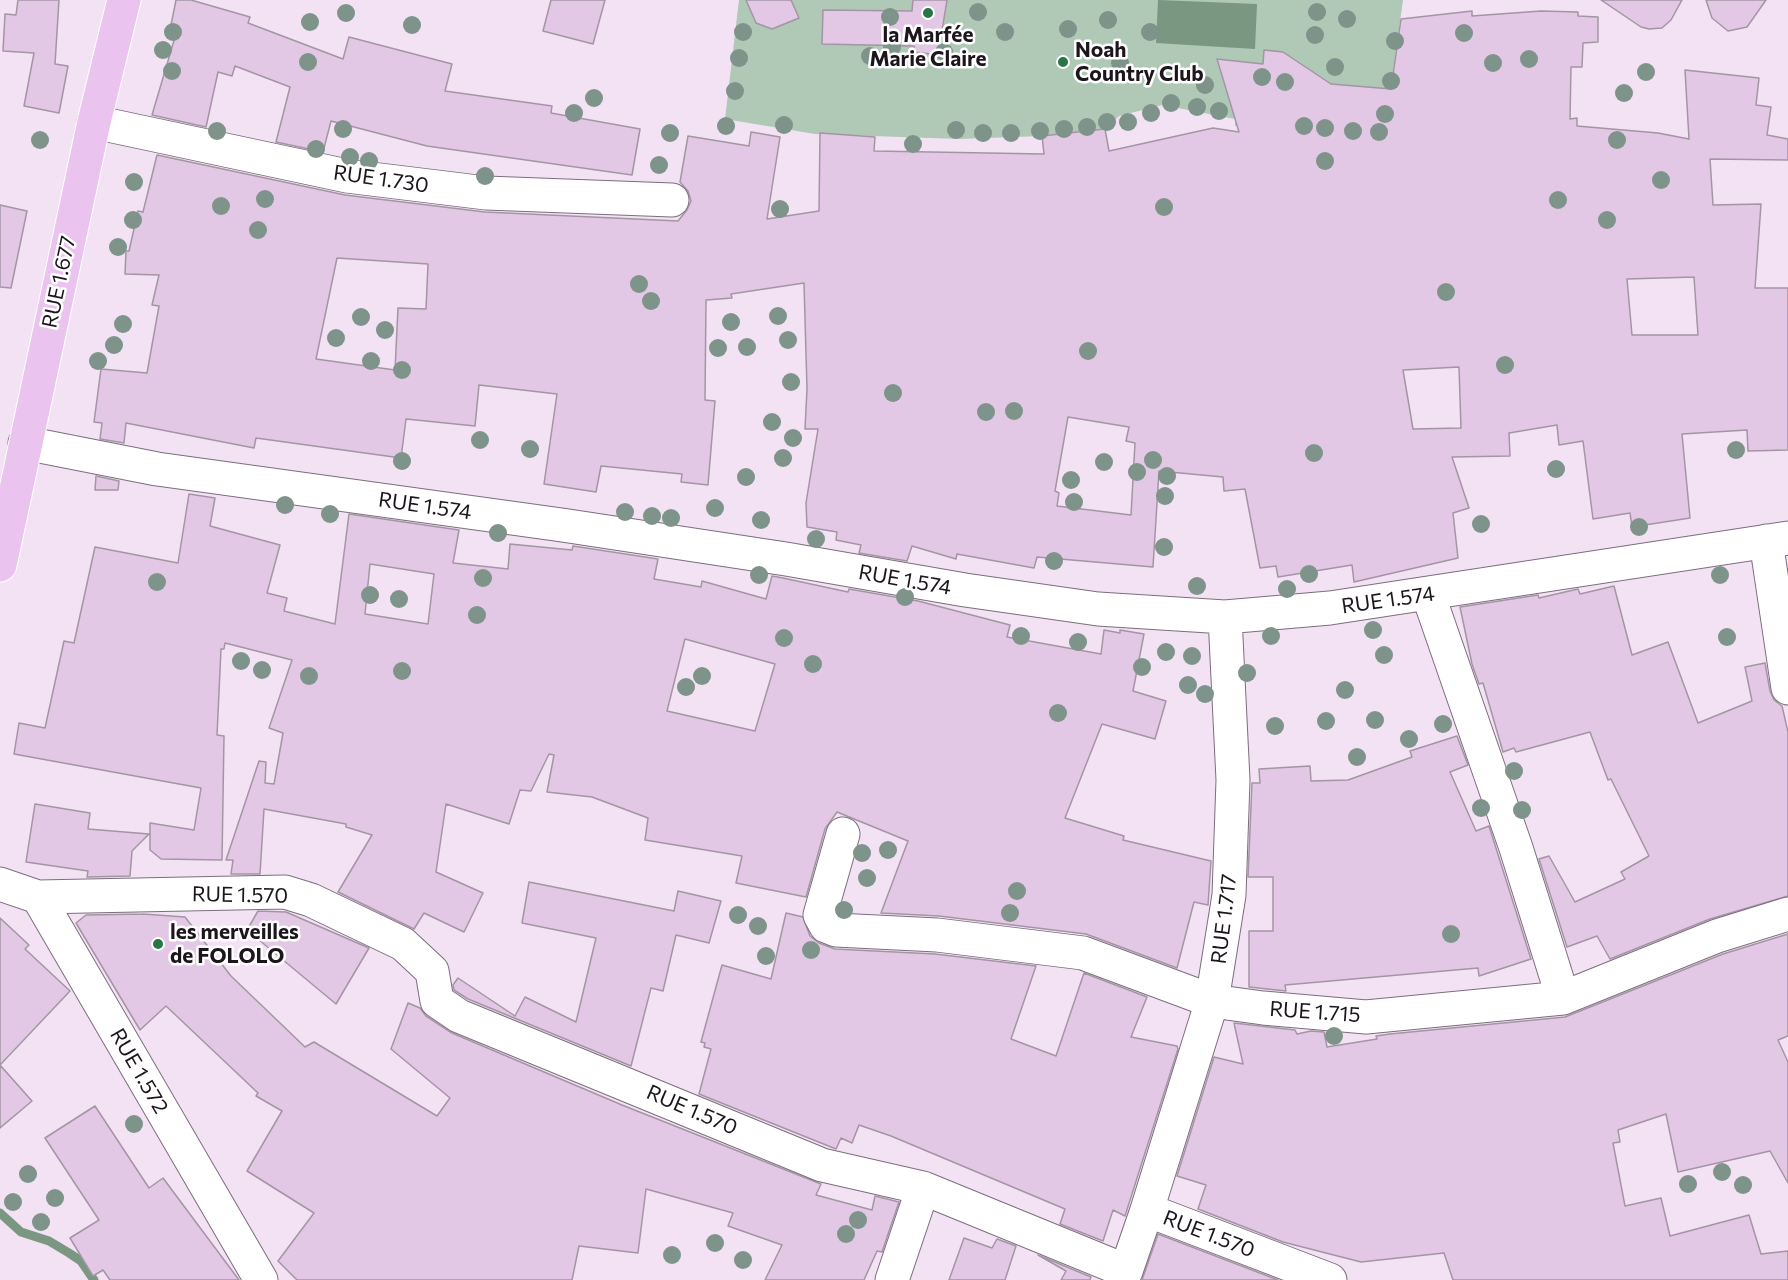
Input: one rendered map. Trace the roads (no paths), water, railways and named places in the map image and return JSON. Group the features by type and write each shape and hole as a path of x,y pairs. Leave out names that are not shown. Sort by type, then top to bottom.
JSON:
{"main road":[{"name":"RUE 1.677","path":"0,565 94,122 124,0"}],"street":[{"name":"RUE 1.730","path":"94,122 347,176 486,193 672,200"},
{"name":"RUE 1.574","path":"25,443 158,469 597,531 976,592 1098,609 1225,617 1330,608 1777,540"},
{"path":"1777,540 1788,688"},
{"path":"1428,594 1516,848 1563,998"},
{"name":"RUE 1.717","path":"1147,1210 1212,1001 1229,895 1233,780 1225,617"},
{"name":"RUE 1.715","path":"843,834 820,915 826,926 836,930 938,935 1083,954 1212,1001 1366,1017 1563,998 1717,936 1788,914"},
{"path":"0,884 38,897"},
{"name":"RUE 1.570","path":"38,897 285,892 311,900 403,944 432,971 437,1001 459,1016 822,1165 923,1188 1126,1271 1147,1210 1330,1280"},
{"name":"RUE 1.572","path":"38,897 261,1280"},
{"path":"891,1280 923,1188"}],"waterway":[{"path":"0,1213 21,1232 49,1241 81,1261 94,1280"}],"place":[{"name":"la Marfée Marie Claire","path":"928,13"},
{"name":"Noah Country Club","path":"1063,62"},
{"name":"les merveilles de FOLOLO","path":"158,944"}]}
